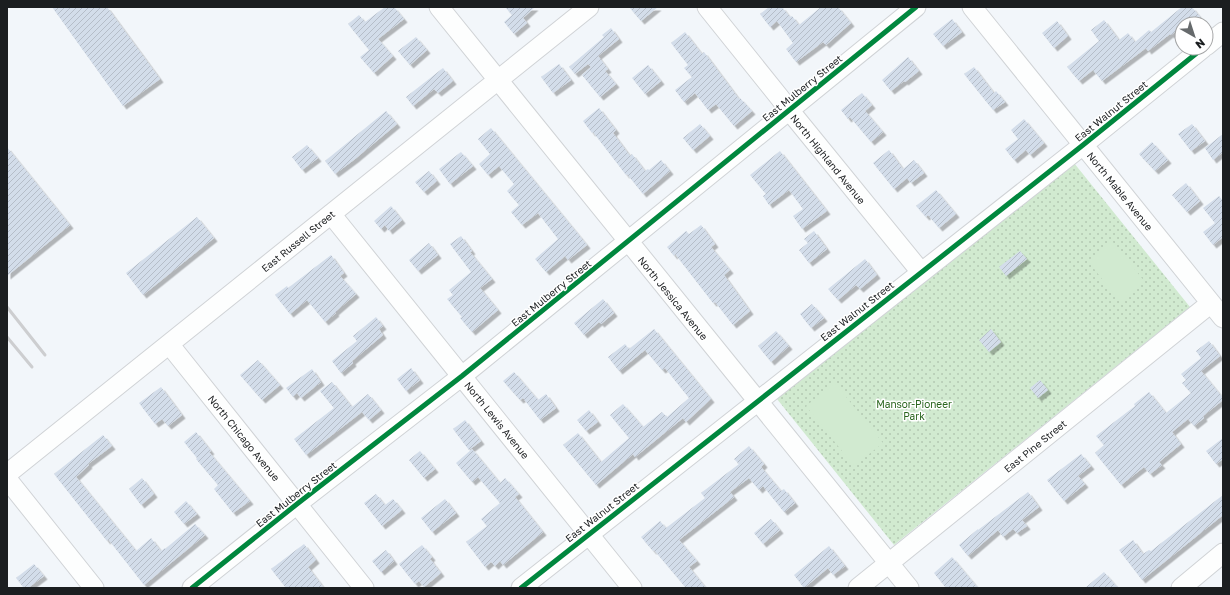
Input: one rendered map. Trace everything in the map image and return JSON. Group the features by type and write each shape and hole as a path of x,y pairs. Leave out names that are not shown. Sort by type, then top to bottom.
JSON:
{"street":[{"name":"North Jessica Avenue","path":"439,7 909,588"},
{"name":"East Russell Street","path":"7,474 589,7"},
{"name":"North Highland Avenue","path":"707,7 921,272"},
{"name":"East Mulberry Street","path":"192,588 297,504 462,376 916,7"},
{"name":"North Mable Avenue","path":"972,7 1223,318"},
{"path":"1214,39 1223,32"},
{"name":"East Walnut Street","path":"521,588 1083,145 1193,56"},
{"name":"North Lewis Avenue","path":"331,214 632,588"},
{"name":"East Pine Street","path":"858,588 1211,303"},
{"name":"North Chicago Avenue","path":"169,344 364,588"},
{"path":"7,479 94,588"},
{"path":"1180,588 1223,553"}],"green space":[{"name":"Mansor-Pioneer Park","path":"1074,163 1190,307 894,545 777,399"},
{"path":"1112,241 1145,282 1120,302 1088,261"},
{"path":"835,383 883,443 854,466 806,406"}],"building":[{"path":"52,7 107,7 160,79 123,106"},
{"path":"385,7 394,7 404,19 378,39 393,56 374,73 360,57 369,50 348,24 359,15 365,22"},
{"path":"505,7 535,7 523,18 527,23 514,34 504,22 512,15"},
{"path":"629,7 658,7 641,21"},
{"path":"769,7 782,7 799,25 821,7 838,7 851,23 826,45 823,42 796,62 786,49 793,43 777,21 770,27 760,14"},
{"path":"1182,7 1192,7 1199,16 1174,16 1174,33 1148,51 1146,48 1102,81 1093,70 1079,81 1067,67 1099,41 1091,30 1104,20 1119,40 1128,33 1135,42 1149,30 1151,32"},
{"path":"952,19 962,32 943,46 933,34"},
{"path":"1057,21 1068,36 1054,48 1042,33"},
{"path":"611,28 619,39 598,56 608,69 605,71 616,84 600,97 582,75 591,67 588,64 575,74 569,67 604,37 602,35"},
{"path":"685,32 702,54 704,52 739,99 740,98 752,111 734,126 716,104 708,110 695,93 684,102 675,90 692,77 684,68 688,65 671,43"},
{"path":"416,37 427,50 410,65 398,51"},
{"path":"908,57 919,71 891,91 882,80"},
{"path":"559,64 571,80 553,93 541,77"},
{"path":"648,65 661,81 645,94 632,78"},
{"path":"974,67 994,93 996,91 1005,102 993,110 964,74"},
{"path":"443,68 453,81 438,93 434,89 413,106 406,97"},
{"path":"862,93 872,105 865,111 883,132 871,142 850,117 848,119 841,110"},
{"path":"599,108 616,130 613,133 630,156 632,154 645,171 648,169 649,170 661,160 670,171 643,194 583,121"},
{"path":"386,111 397,124 335,174 325,161"},
{"path":"1024,119 1044,143 1030,155 1026,150 1014,160 1005,149 1018,139 1011,130"},
{"path":"700,124 710,136 693,150 683,138"},
{"path":"1192,124 1205,141 1191,151 1178,134"},
{"path":"491,128 587,245 568,260 565,256 546,272 535,259 558,239 538,213 522,225 511,212 519,205 507,191 514,184 499,166 488,175 479,164 490,154 478,139"},
{"path":"1223,134 1223,152 1213,160 1205,148"},
{"path":"1152,142 1168,160 1155,171 1139,154"},
{"path":"307,145 318,158 302,170 292,157"},
{"path":"7,147 70,225 7,276"},
{"path":"889,150 903,169 914,160 924,173 911,183 907,178 894,189 873,163"},
{"path":"780,151 827,211 802,229 793,216 803,209 789,190 769,205 763,196 766,194 750,175"},
{"path":"461,152 473,166 450,184 439,169"},
{"path":"429,171 437,181 424,192 415,182"},
{"path":"1186,183 1200,201 1187,212 1172,195"},
{"path":"936,190 956,214 939,228 928,215 926,217 916,206"},
{"path":"1219,196 1223,201 1223,237 1213,245 1203,232 1215,223 1203,208"},
{"path":"391,206 402,220 389,231 385,225 381,229 374,221"},
{"path":"197,217 214,238 143,295 126,273"},
{"path":"701,225 715,244 711,247 730,270 724,275 750,311 733,325 715,302 713,303 675,254 674,256 667,247 686,231 689,234"},
{"path":"814,231 827,249 809,263 799,250 808,243 804,239"},
{"path":"461,236 472,251 470,252 492,279 480,288 498,310 472,332 447,299 453,295 449,290 471,272 450,244"},
{"path":"429,243 438,255 418,271 409,260"},
{"path":"1020,251 1027,259 1006,276 999,267"},
{"path":"331,255 344,273 340,276 356,294 325,322 307,300 290,314 275,295 287,286 288,288"},
{"path":"865,259 877,275 860,289 856,285 838,300 828,289"},
{"path":"603,299 614,313 601,324 599,322 584,335 574,323"},
{"path":"812,304 824,318 811,328 800,314"},
{"path":"376,317 383,326 379,329 383,335 352,361 353,363 341,373 332,361 357,341 353,336"},
{"path":"654,329 711,399 686,422 683,418 635,457 633,454 596,485 563,445 578,433 601,462 629,438 610,415 623,404 643,427 662,412 667,417 689,398 665,368 662,370 645,350 619,371 608,357 625,344 629,349"},
{"path":"991,329 1001,342 989,352 979,340"},
{"path":"776,331 789,346 771,362 758,346"},
{"path":"1209,341 1220,356 1201,371 1223,398 1223,400 1203,416 1204,418 1194,426 1188,419 1172,432 1181,444 1159,462 1162,465 1150,474 1144,467 1121,485 1095,453 1104,445 1096,436 1135,406 1134,404 1149,392 1166,413 1191,393 1182,383 1186,380 1181,374 1201,358 1196,351"},
{"path":"258,360 280,385 262,400 240,375"},
{"path":"411,368 420,380 406,391 397,379"},
{"path":"312,369 321,382 301,398 297,393 293,397 286,388"},
{"path":"514,372 538,400 546,394 556,408 540,420 523,398 520,400 503,381"},
{"path":"1040,380 1048,390 1038,398 1030,388"},
{"path":"332,382 352,407 368,394 381,410 369,420 362,412 306,455 294,439 334,408 320,391"},
{"path":"161,387 182,415 168,426 162,419 155,424 139,403"},
{"path":"589,410 598,422 586,431 577,420"},
{"path":"465,420 481,441 469,450 453,429"},
{"path":"196,432 211,451 209,452 250,501 233,513 214,489 218,485 184,442"},
{"path":"103,435 112,446 88,464 89,465 76,477 136,551 151,538 161,551 195,524 205,535 144,585 54,474"},
{"path":"1223,438 1223,459 1216,464 1206,451"},
{"path":"749,446 764,464 761,467 781,491 784,489 795,503 784,512 763,486 759,490 749,478 730,492 734,497 679,540 697,561 689,567 706,588 686,588 641,537 660,521 666,528 705,498 701,493 739,464 734,459"},
{"path":"472,449 500,483 505,478 519,494 515,497 543,532 503,565 500,561 495,566 491,562 485,567 466,542 487,526 481,519 500,503 478,477 472,482 456,463"},
{"path":"420,451 435,469 424,478 409,460"},
{"path":"1081,454 1091,466 1078,476 1085,484 1064,501 1047,480"},
{"path":"142,478 154,494 141,505 129,489"},
{"path":"1028,492 1039,507 1022,520 1027,526 1017,533 1013,529 1003,537 998,530 968,556 959,545"},
{"path":"376,494 385,505 393,499 402,510 382,526 364,503"},
{"path":"1223,495 1223,515 1142,580 1119,550 1133,540 1143,554 1149,550 1151,551"},
{"path":"445,499 456,513 432,532 421,518"},
{"path":"186,501 197,514 184,524 174,512"},
{"path":"771,519 780,530 763,544 754,533"},
{"path":"304,544 316,560 308,567 324,588 286,588 271,569"},
{"path":"422,545 432,557 430,559 441,573 424,587 419,581 415,584 399,564"},
{"path":"829,546 845,566 833,575 828,568 804,588 794,575"},
{"path":"386,550 394,561 381,572 372,561"},
{"path":"952,557 978,588 946,588 934,573"},
{"path":"34,564 44,576 28,588 24,588 16,578"},
{"path":"1104,572 1118,588 1085,588"}],"railway":[{"path":"7,307 45,355"},
{"path":"7,337 32,367"}],"cycle path":[{"path":"192,588 297,504 462,376 916,7"},
{"path":"521,588 1083,145 1193,56"}]}
